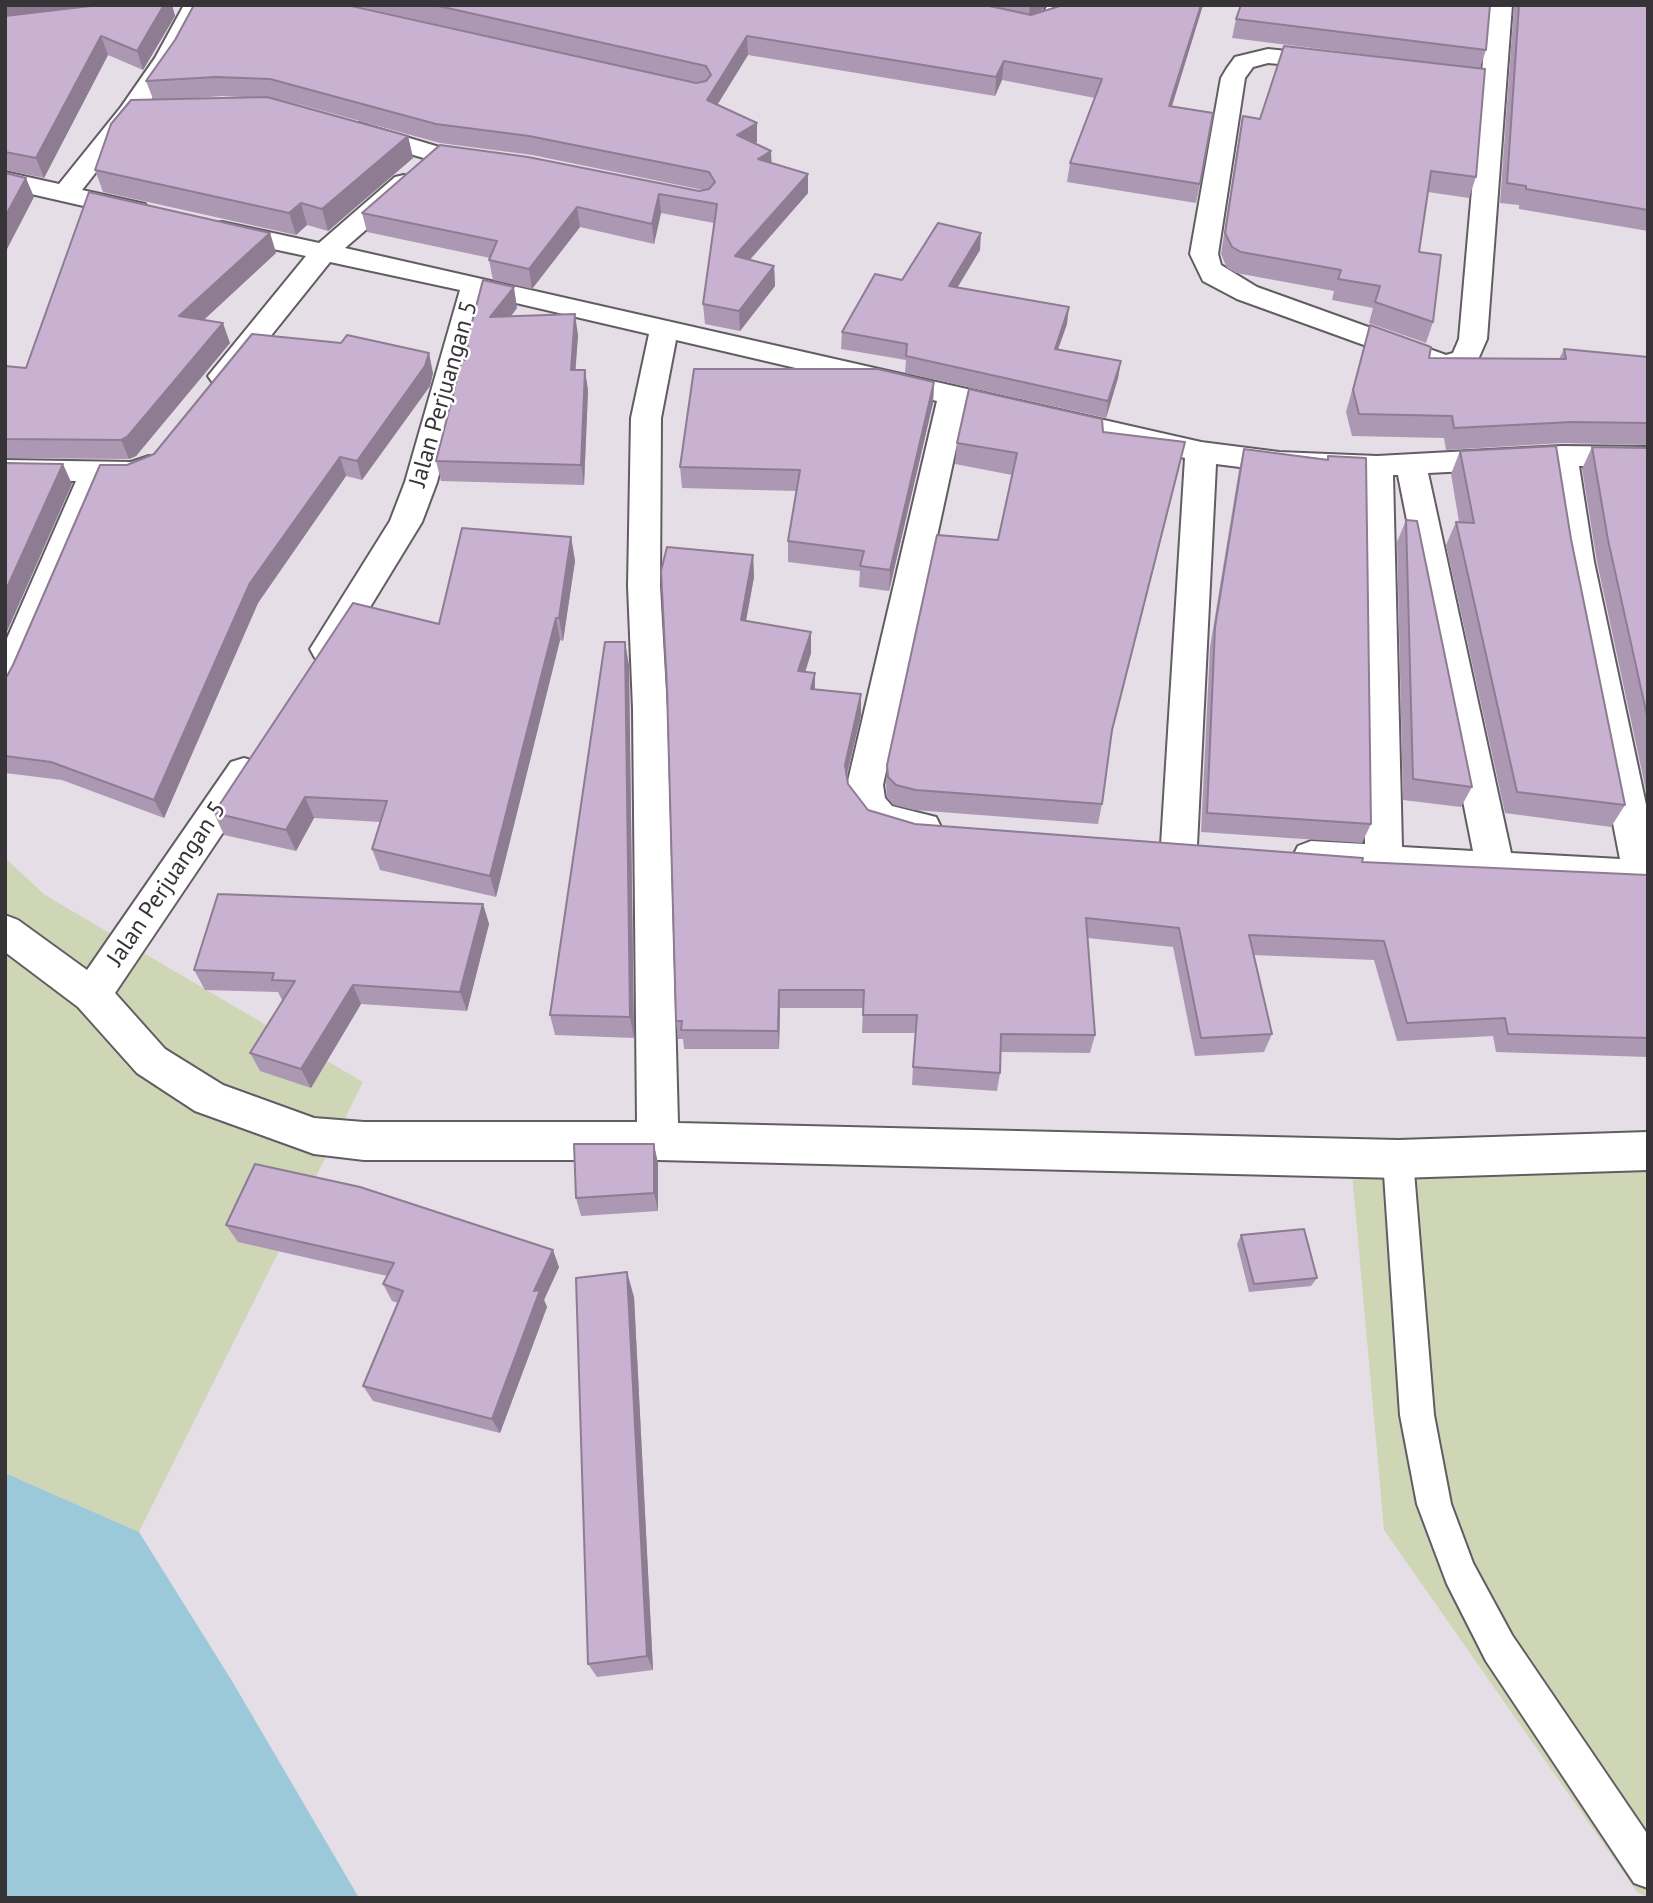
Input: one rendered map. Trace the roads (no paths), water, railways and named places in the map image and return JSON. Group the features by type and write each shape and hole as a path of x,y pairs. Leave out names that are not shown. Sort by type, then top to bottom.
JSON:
{"street":[{"path":"937,5 1030,25 1051,18 1060,5"},
{"path":"1356,65 1268,56 1244,62 1239,68 1233,78 1204,254 1213,275 1229,286 1443,365 1461,363 1469,353 1473,339 1500,5"},
{"path":"66,193 130,112 167,58 186,6"},
{"path":"1412,71 1494,81"},
{"path":"130,112 156,111"},
{"path":"333,123 437,154 464,156"},
{"path":"208,395 323,254 437,154"},
{"path":"5,180 160,216"},
{"path":"201,225 323,254 475,285 664,331 1201,452 1279,462 1377,466 1562,456 1648,457"},
{"name":"Jalan Perjuangan 5","path":"308,678 406,522 421,482 475,285"},
{"path":"658,1141 650,709 644,586 646,418 664,331"},
{"path":"953,394 865,795 875,813 891,822 953,829"},
{"path":"5,470 140,471 164,449"},
{"path":"1179,845 1201,452"},
{"path":"1275,853 1384,862 1645,876 1578,562 1562,456"},
{"path":"1411,464 1495,867"},
{"path":"1377,466 1378,662 1384,862"},
{"path":"5,683 96,471"},
{"name":"Jalan Perjuangan 5","path":"92,995 263,745"},
{"path":"5,932 92,995 151,1061 209,1098 314,1136 363,1141 658,1141 1398,1159 1648,1151"}],"lane":[{"path":"1398,1159 1417,1415 1434,1504 1459,1572 1499,1648 1648,1869"}],"water":[{"path":"5,1473 139,1532 232,1681 359,1898 5,1898"}]}
